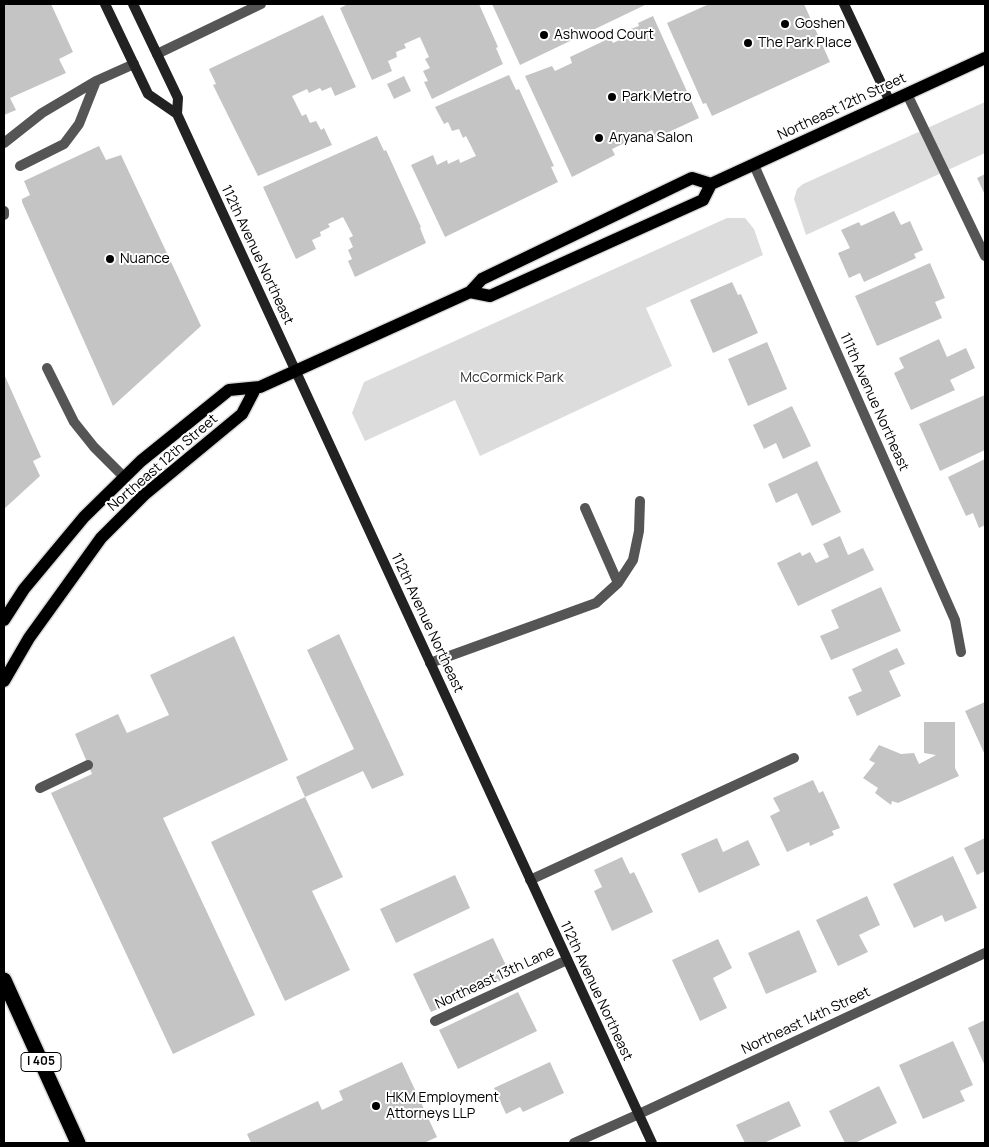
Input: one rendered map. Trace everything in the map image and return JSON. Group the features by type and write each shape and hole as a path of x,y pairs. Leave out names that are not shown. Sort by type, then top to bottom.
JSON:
{"highway":[{"name":"I 405","path":"4,980 78,1143"}],"main road":[{"path":"105,4 148,94 177,114"},
{"name":"112th Avenue Northeast","path":"133,4 178,98 177,114 652,1143"},
{"path":"844,4 890,102"},
{"name":"Northeast 12th Street","path":"470,292 490,296 703,200 711,184 985,58"},
{"name":"Northeast 12th Street","path":"4,620 24,590 84,517 124,477 169,437 229,390 255,390 470,292 482,279 692,178 711,184"},
{"name":"Northeast 12th Street","path":"4,681 29,638 101,538 144,495 242,414 255,390"}],"street":[{"path":"157,54 261,4"},
{"path":"4,143 42,113 96,81 134,64"},
{"path":"20,166 64,144 79,124 96,81"},
{"path":"908,94 985,256"},
{"name":"111th Avenue Northeast","path":"754,164 955,620 961,652"},
{"path":"47,368 74,422 94,447 124,477"},
{"path":"430,663 596,603 618,583 633,560 639,531 640,501"},
{"path":"584,508 618,583"},
{"path":"530,880 794,758"},
{"path":"40,788 88,765"},
{"name":"Northeast 14th Street","path":"574,1143 985,953"},
{"name":"Northeast 13th Lane","path":"436,1021 567,960"}],"green space":[{"path":"985,102 985,153 806,235 794,199 797,189 803,184"},
{"name":"McCormick Park","path":"727,218 745,218 754,229 763,255 646,308 672,366 480,456 455,400 365,441 352,413 364,382"}],"building":[{"path":"4,4 51,4 73,52 59,59 66,73 10,98 16,110 4,115"},
{"path":"348,4 479,4 498,47 496,48 503,64 432,99 424,82 428,81 423,71 430,68 425,59 429,57 420,37 404,44 406,48 396,52 397,57 388,61 392,71 372,80 340,8"},
{"name":"Ashwood Court","path":"492,4 644,4 645,5 520,65"},
{"name":"The Park Place","path":"709,4 804,4 830,62 712,116 706,103 703,104 667,23"},
{"path":"323,15 356,87 335,96 331,87 322,91 320,88 309,93 307,89 292,96 302,116 306,114 310,123 316,121 321,130 324,128 332,145 258,176 213,85 216,84 209,69"},
{"name":"Park Metro","path":"653,16 699,118 656,138 652,130 612,149 615,155 572,177 525,76 552,66 555,71 572,63 570,57 610,38 613,43 630,35 628,30 639,26 638,23"},
{"path":"509,75 516,90 519,89 554,166 551,167 558,182 445,237 411,165 433,155 437,165 447,160 448,164 459,159 460,163 476,156 466,136 463,138 459,129 452,131 448,122 444,124 435,107"},
{"path":"404,76 411,91 394,99 387,84"},
{"path":"377,136 384,151 386,150 421,227 426,243 355,277 348,261 352,259 348,250 353,247 349,238 353,236 343,217 328,224 330,227 320,232 321,236 312,240 316,249 296,259 263,187"},
{"path":"99,146 106,160 121,155 201,326 113,406 22,202 22,199 30,195 24,181"},
{"path":"985,174 985,195 977,178"},
{"path":"894,211 901,225 910,221 923,250 914,254 916,258 864,282 860,273 849,278 838,253 850,248 841,230 859,222 861,226"},
{"path":"930,263 945,298 935,302 942,318 877,346 855,296"},
{"path":"732,282 738,295 741,294 758,333 713,353 690,300"},
{"path":"939,339 947,357 966,348 975,368 950,380 955,390 911,410 894,373 904,368 899,358"},
{"path":"767,342 787,389 748,406 728,359"},
{"path":"4,374 41,457 33,461 40,476 4,509"},
{"path":"985,395 985,450 940,471 919,424"},
{"path":"792,406 811,446 783,459 776,443 764,449 753,425"},
{"path":"985,459 985,525 979,528 973,513 966,516 948,477"},
{"path":"817,461 841,512 812,526 797,493 776,503 768,484"},
{"path":"840,536 848,555 863,548 874,570 798,606 777,563 800,552 802,556 810,552 816,563 829,557 823,544"},
{"path":"881,587 901,631 831,660 820,636 839,628 831,610"},
{"path":"339,634 404,775 372,789 363,771 305,797 296,777 354,749 307,650"},
{"path":"234,636 288,760 163,818 255,1015 173,1054 51,793 92,774 75,734 118,714 127,733 169,715 150,675"},
{"path":"897,648 905,664 889,671 901,696 857,716 848,697 862,691 852,669"},
{"path":"985,702 985,755 965,711"},
{"path":"924,722 955,722 955,768 959,776 898,803 892,801 891,805 875,793 878,788 863,778 875,763 869,760 879,745 901,754 914,753 919,764 936,755 924,753"},
{"path":"813,780 819,793 823,791 840,828 832,831 834,835 810,846 809,842 787,852 770,816 780,811 773,798"},
{"path":"305,797 343,877 312,891 350,970 285,1001 211,842"},
{"path":"717,838 723,852 748,840 760,865 699,893 681,854"},
{"path":"985,838 985,871 977,875 964,848"},
{"path":"953,856 977,908 945,922 942,915 914,928 893,884"},
{"path":"622,857 630,874 634,872 653,912 612,931 594,891 602,887 594,870"},
{"path":"455,875 470,908 396,943 380,909"},
{"path":"867,896 880,925 859,935 868,952 838,966 816,920"},
{"path":"799,930 817,972 766,994 748,953"},
{"path":"493,938 511,976 431,1012 413,974"},
{"path":"718,939 732,968 713,978 727,1008 700,1021 672,960"},
{"path":"518,992 537,1031 458,1069 439,1030"},
{"path":"985,1020 985,1066 968,1028"},
{"path":"953,1041 973,1085 960,1091 965,1101 923,1119 899,1065"},
{"name":"HKM Employment Attorneys LLP","path":"402,1062 437,1137 424,1143 251,1143 247,1134 318,1101 322,1110 343,1100 339,1091"},
{"path":"550,1062 564,1093 523,1112 520,1107 506,1114 494,1088"},
{"path":"879,1086 897,1123 855,1143 845,1143 829,1111"},
{"path":"789,1101 801,1126 764,1143 745,1143 736,1125"}],"place":[{"name":"Goshen","path":"785,24"},
{"name":"Ashwood Court","path":"544,35"},
{"name":"The Park Place","path":"748,43"},
{"name":"Park Metro","path":"612,97"},
{"name":"Aryana Salon","path":"599,138"},
{"name":"Nuance","path":"110,259"},
{"name":"HKM Employment Attorneys LLP","path":"376,1106"}]}
